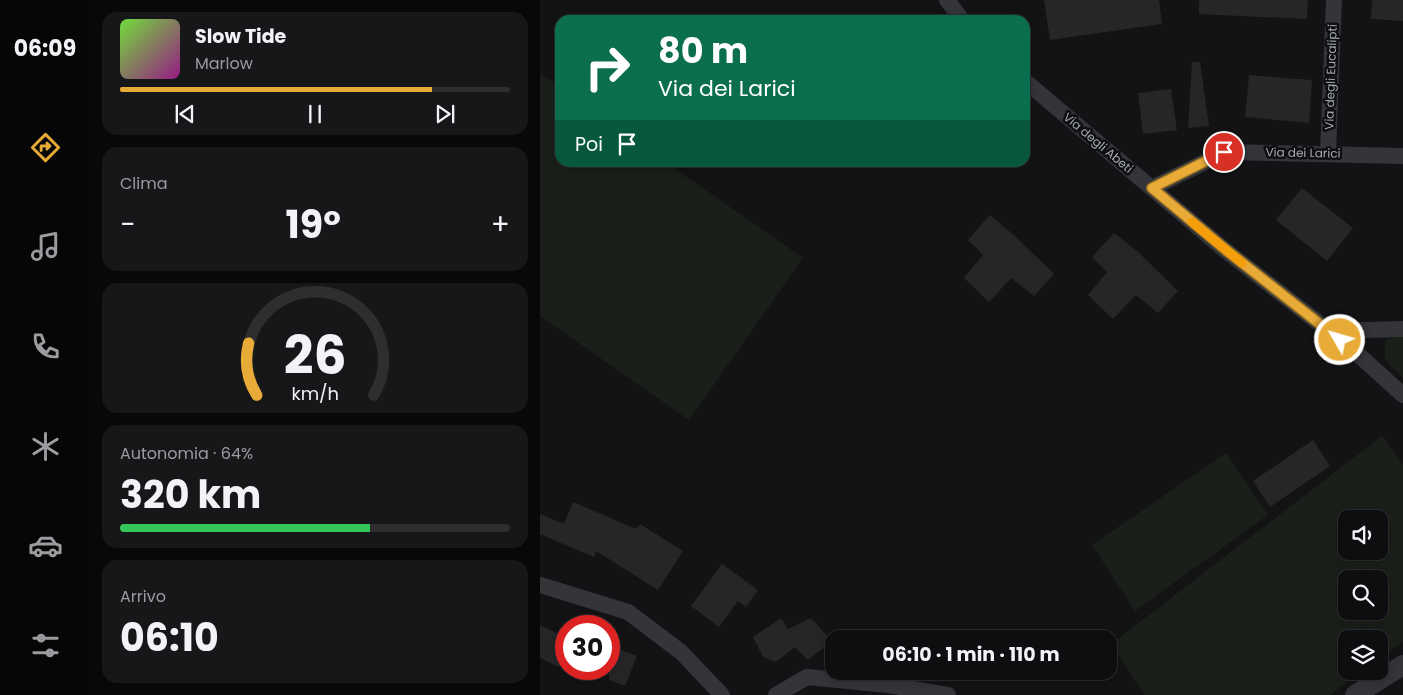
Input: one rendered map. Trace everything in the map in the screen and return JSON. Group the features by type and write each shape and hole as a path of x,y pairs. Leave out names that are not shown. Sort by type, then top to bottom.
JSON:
{"street":[{"path":"947,0 958,15"},
{"name":"Via degli Eucalipti","path":"1328,153 1334,0"},
{"name":"Via degli Abeti","path":"1030,85 1226,250 1350,348 1403,396"},
{"name":"Via dei Larici","path":"1152,188 1224,152 1403,156"},
{"path":"1329,331 1403,329"},
{"path":"540,585 628,612 681,652 722,695"},
{"path":"1355,695 1403,665"},
{"path":"776,695 807,677 948,695"}],"shaded area":[{"path":"540,73 555,84 555,167 673,167 803,258 689,420 540,316"},
{"path":"1403,336 1403,378 1385,359 1385,340"},
{"path":"1382,436 1403,465 1403,642 1388,653 1388,630 1338,630 1338,680 1351,680 1330,695 1145,695 1117,653 1117,639"},
{"path":"1226,453 1268,515 1135,611 1092,545"}],"building":[{"path":"1044,0 1159,0 1162,24 1050,40"},
{"path":"1199,0 1308,0 1307,19 1199,14"},
{"path":"1372,0 1403,0 1403,21 1371,19"},
{"path":"1192,62 1200,62 1209,126 1188,128"},
{"path":"1249,75 1312,80 1309,123 1245,117"},
{"path":"1171,89 1177,130 1143,134 1138,93"},
{"path":"1302,188 1353,228 1327,261 1276,220"},
{"path":"990,215 1054,274 1034,296 1011,278 989,302 964,278 983,255 968,240"},
{"path":"1114,233 1137,251 1178,291 1158,313 1136,295 1113,319 1088,295 1107,272 1092,257"},
{"path":"1313,440 1330,466 1270,507 1253,481"},
{"path":"573,502 636,529 640,524 683,551 658,590 596,551 594,557 540,534 540,514 564,524"},
{"path":"722,564 758,590 746,607 738,601 719,627 691,606"},
{"path":"781,618 788,629 811,618 825,633 825,647 808,660 795,647 776,662 763,657 753,637"},
{"path":"540,625 555,632 555,665 540,658"},
{"path":"620,649 637,656 625,686 609,680 620,680"}],"slow traffic":[{"path":"1192,222 1242,263"}],"route":[{"path":"1224,152 1152,188 1226,250 1340,340"}]}
